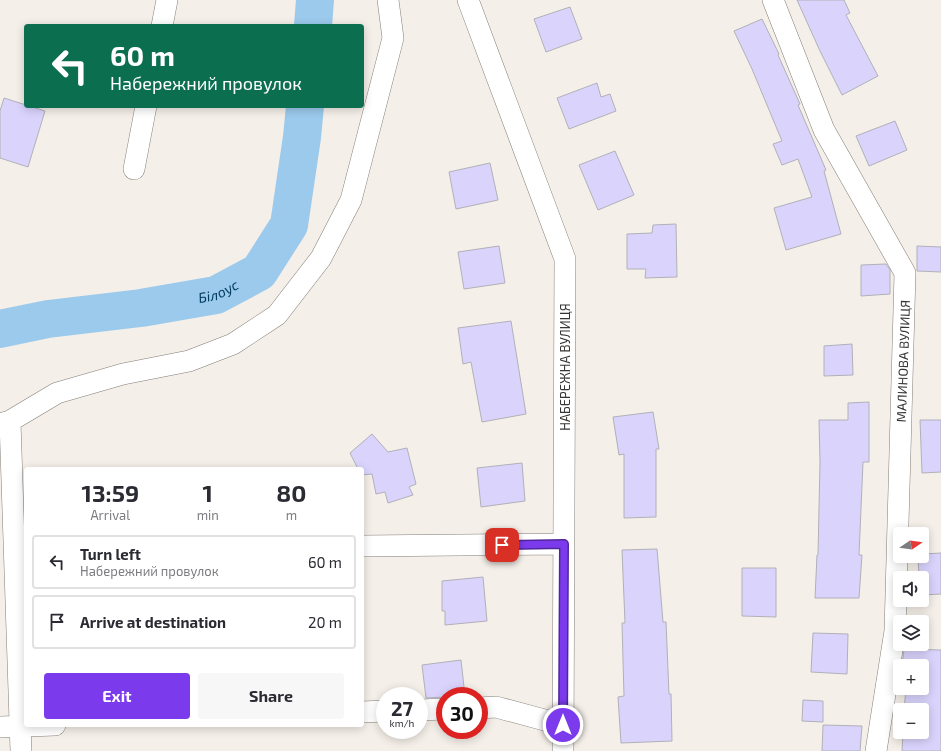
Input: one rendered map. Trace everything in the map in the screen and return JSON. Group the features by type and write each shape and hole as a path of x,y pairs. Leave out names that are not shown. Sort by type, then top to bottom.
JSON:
{"street":[{"path":"162,24 167,0"},
{"path":"21,751 10,727 5,422 57,393 123,374 189,361 233,344 277,315 321,258 351,200 393,38 388,0"},
{"name":"НАБЕРЕЖНА ВУЛИЦЯ","path":"468,0 565,259 564,751"},
{"name":"МАЛИНОВА ВУЛИЦЯ","path":"773,0 824,130 905,273 895,631 876,751"},
{"path":"134,170 146,108"},
{"path":"364,546 564,544"},
{"path":"488,707 496,707 563,725"},
{"path":"364,712 376,711"},
{"path":"10,727 24,726"}],"building":[{"path":"797,0 844,0 850,13 846,15 878,76 842,95"},
{"path":"570,7 582,39 546,52 534,19"},
{"path":"762,19 779,54 778,55 800,104 798,105 826,170 824,171 841,234 786,250 774,208 812,197 798,159 782,165 773,144 782,141 752,69 734,31"},
{"path":"597,83 601,97 610,94 616,111 569,129 557,98"},
{"path":"4,98 24,104 24,108 36,108 45,111 28,167 0,158 0,111"},
{"path":"895,121 907,150 869,166 856,136"},
{"path":"615,151 634,195 598,210 579,165"},
{"path":"490,163 498,200 456,209 449,172"},
{"path":"676,224 677,277 645,278 646,269 627,269 627,234 652,233 653,225"},
{"path":"499,246 505,283 464,289 458,252"},
{"path":"917,246 941,247 941,272 917,271"},
{"path":"886,264 890,270 890,294 861,296 861,265"},
{"path":"511,321 526,414 482,422 471,362 463,364 458,328"},
{"path":"852,344 853,375 824,376 824,346"},
{"path":"869,402 869,462 863,462 859,555 862,555 859,598 815,598 818,555 820,462 819,420 848,420 848,403"},
{"path":"653,412 659,449 656,449 656,517 624,518 624,454 619,455 613,417"},
{"path":"920,420 941,420 941,472 922,473"},
{"path":"372,434 388,452 407,448 416,484 409,487 413,495 388,503 385,492 376,494 372,474 364,475 364,467 357,467 350,453"},
{"path":"522,463 525,501 481,507 477,468"},
{"path":"657,549 663,622 666,622 669,694 671,694 672,741 621,743 618,697 624,696 622,623 625,623 622,550"},
{"path":"941,553 941,594 929,595 929,571 919,571 918,563 929,563 929,554"},
{"path":"742,568 776,568 776,617 742,616"},
{"path":"483,577 487,621 445,625 445,611 442,611 442,581"},
{"path":"813,633 848,634 847,674 811,672"},
{"path":"941,650 941,751 902,751 903,739 929,739 929,703 905,703 905,695 929,695 929,659 903,659 904,651"},
{"path":"461,660 464,687 436,687 436,697 428,698 428,687 425,687 422,665"},
{"path":"803,700 823,701 823,722 802,721"},
{"path":"823,725 862,726 860,751 822,751"}],"waterway":[{"name":"Білоус","path":"313,24 315,0"},
{"name":"Білоус","path":"0,329 48,319 141,308 216,295 259,272 289,225 305,108"}],"route":[{"path":"502,545 564,544 563,725"}]}
